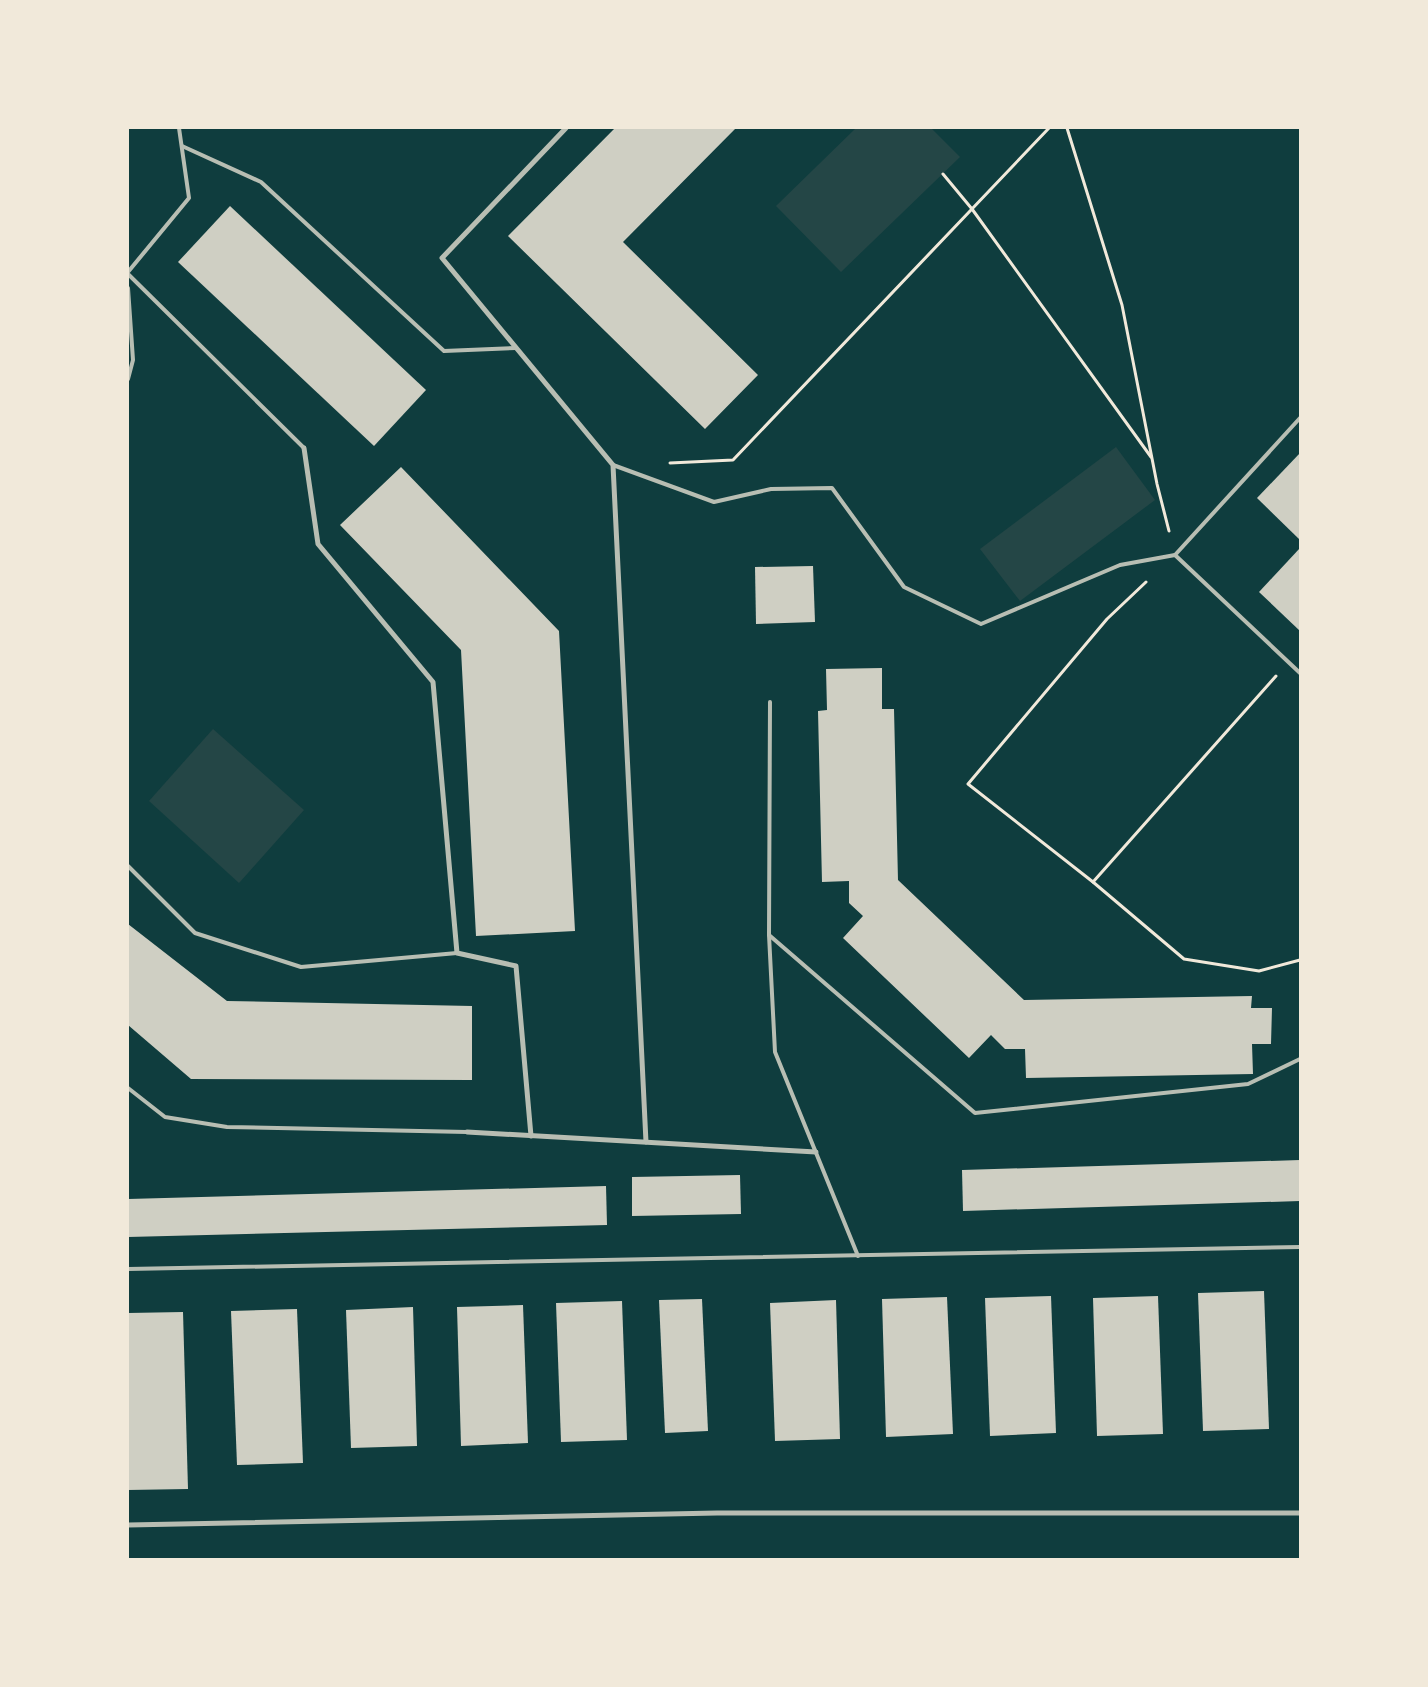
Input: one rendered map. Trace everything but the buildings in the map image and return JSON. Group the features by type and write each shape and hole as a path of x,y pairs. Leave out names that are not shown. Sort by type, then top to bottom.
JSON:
{"street":[{"path":"566,128 442,258 613,465 646,1142"},
{"path":"304,448 318,544 432,682 457,952 516,966 531,1136"},
{"path":"467,1132 816,1152"},
{"path":"128,1525 717,1513 1300,1513"}],"lane":[{"path":"179,128 189,198 128,273 304,448"},
{"path":"182,146 261,182 444,351 516,348"},
{"path":"128,288 134,360 128,379"},
{"path":"613,465 714,502 771,489 832,488 904,587 981,624 1120,565 1175,555 1300,418"},
{"path":"1175,555 1300,673"},
{"path":"770,702 769,935 775,1052 858,1256"},
{"path":"128,866 195,933 300,967 457,952"},
{"path":"769,935 975,1113 1248,1084 1300,1059"},
{"path":"128,1088 165,1116 227,1127 467,1132"},
{"path":"128,1269 1300,1247"}],"path":[{"path":"668,463 733,460 1049,128"},
{"path":"1067,128 1122,305 1152,460 1175,555"},
{"path":"943,174 972,209 1152,460"},
{"path":"1148,580 1107,619 968,784 1094,882 1184,958 1259,971 1300,960"},
{"path":"1094,882 1289,662"}],"shaded area":[{"path":"856,128 931,128 960,157 841,272 776,206"},
{"path":"1116,447 1155,500 1020,601 980,549"},
{"path":"213,729 304,810 239,883 149,801"}]}
